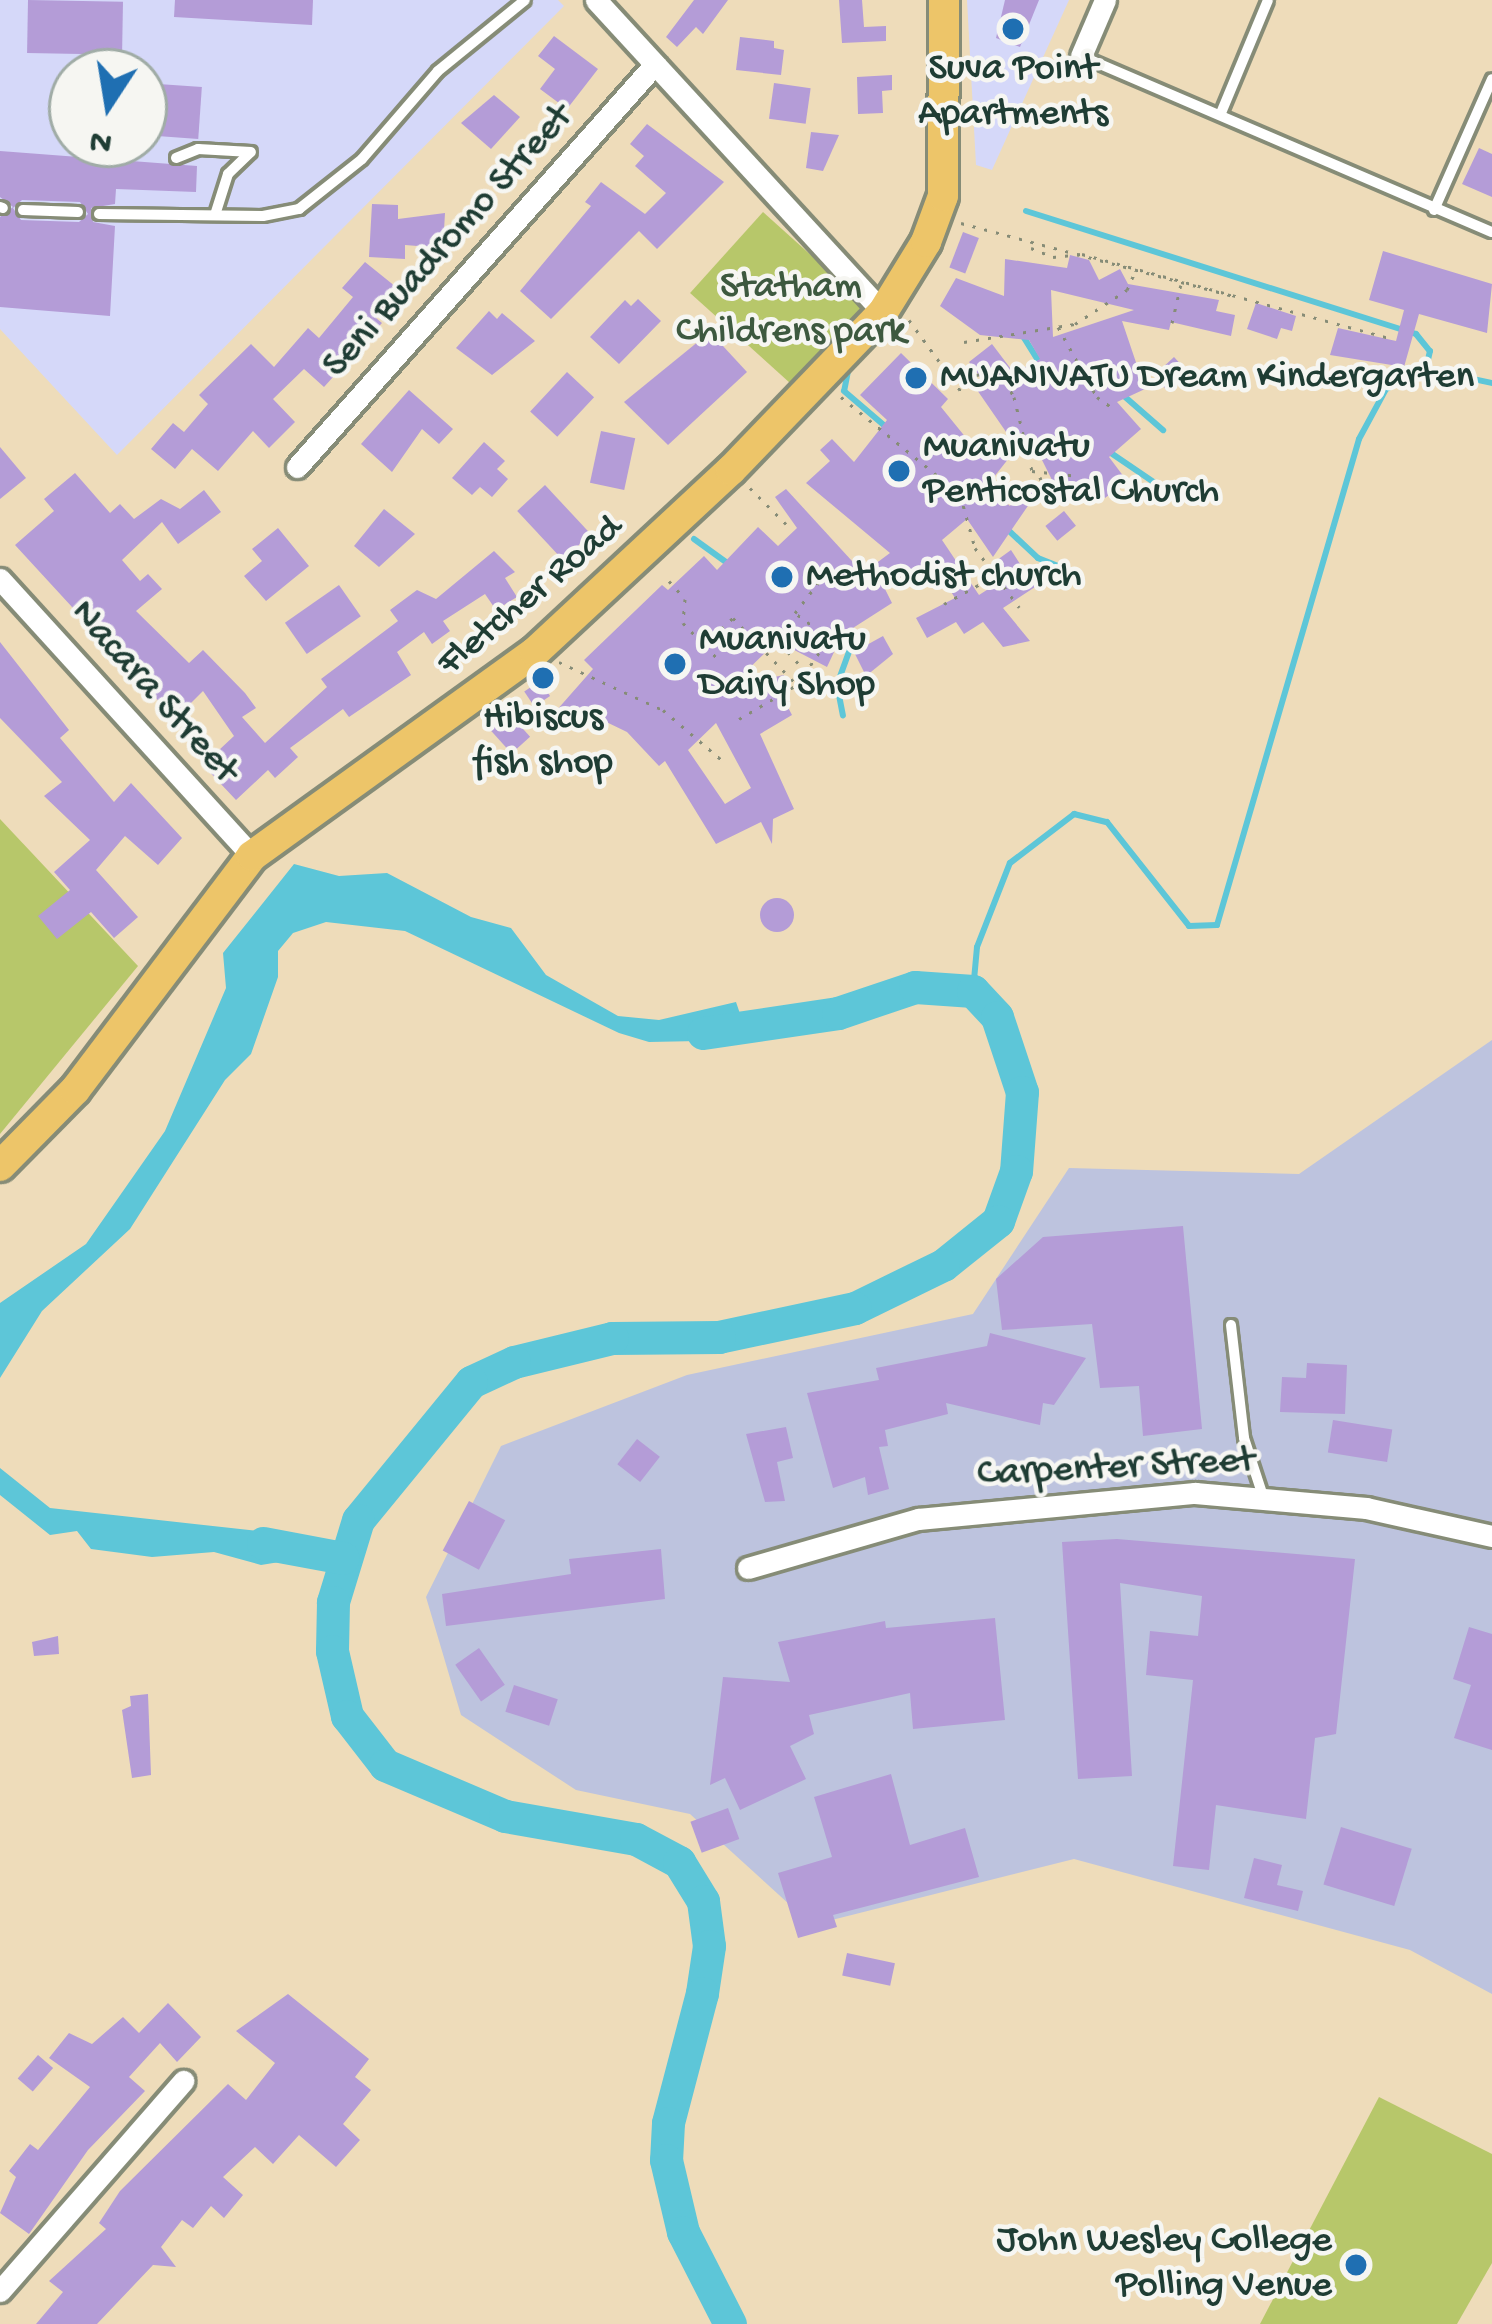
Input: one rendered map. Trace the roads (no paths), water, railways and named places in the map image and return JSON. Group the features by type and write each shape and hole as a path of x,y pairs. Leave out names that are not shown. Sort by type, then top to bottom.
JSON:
{"main road":[{"name":"Fletcher Road","path":"0,1166 75,1090 252,856 536,652 731,470 886,308 936,217 947,176 944,0"}],"street":[{"path":"596,0 886,308"},
{"path":"1081,56 1105,0"},
{"name":"Seni Buadromo Street","path":"297,467 655,64"},
{"name":"Nacara Street","path":"0,579 252,856"},
{"name":"Carpenter Street","path":"748,1568 858,1532 1070,1500 1263,1496 1366,1508 1492,1536"},
{"path":"0,2291 183,2081"},
{"path":"0,2255 17,2272"}],"lane":[{"path":"505,0 522,3"},
{"path":"1221,113 1268,0"},
{"path":"99,214 263,216 323,195 438,71 522,3"},
{"path":"1081,56 1492,232"},
{"path":"1434,209 1492,79"},
{"path":"176,158 198,149 251,152 228,174 215,215"},
{"path":"171,198 173,214"},
{"path":"23,210 78,212"},
{"path":"1231,1325 1244,1438 1263,1496"}],"water":[{"path":"294,864 339,876 387,873 471,917 511,928 546,975 618,1016 659,1020 736,1002 749,1040 649,1042 619,1033 405,931 326,922 293,933 278,951 278,977 251,1054 225,1080 130,1229 42,1311 0,1378 0,1303 86,1244 165,1131 226,988 223,953"},
{"path":"0,1468 50,1508 303,1536 304,1558 261,1565 214,1552 152,1557 91,1549 77,1531 50,1535 0,1495"}],"waterway":[{"path":"1026,211 1416,334 1430,351 1426,369"},
{"path":"1021,333 1042,366"},
{"path":"849,366 844,391 886,427"},
{"path":"973,991 977,947 1010,863 1074,814 1107,822 1189,926 1217,925 1359,439 1386,389 1426,369 1492,383"},
{"path":"1124,396 1163,430"},
{"path":"1108,451 1164,489"},
{"path":"1006,528 1038,558 1071,571"},
{"path":"694,539 730,565"},
{"path":"834,638 850,649 837,685 843,715"},
{"path":"703,1033 838,1013 915,987 973,991 997,1017 1022,1092 1016,1171 998,1221 943,1265 855,1308 719,1337 612,1338 514,1362 471,1382 358,1520 333,1602 332,1651 347,1716 385,1765 505,1816 636,1839 679,1862 703,1901 709,1946 702,1993 668,2123 666,2160 683,2232 730,2324"},
{"path":"263,1543 343,1558"}],"place":[{"name":"Suva Point Apartments","path":"1013,29"},
{"name":"MUANIVATU Dream Kindergarten","path":"916,378"},
{"name":"Muanivatu Penticostal Church","path":"899,471"},
{"name":"Methodist church","path":"782,577"},
{"name":"Muanivatu Dairy Shop","path":"675,664"},
{"name":"Hibiscus fish shop","path":"543,678"},
{"name":"John Wesley College Polling Venue","path":"1356,2265"}],"park label":[{"name":"Statham Childrens park","path":"791,312"}]}
